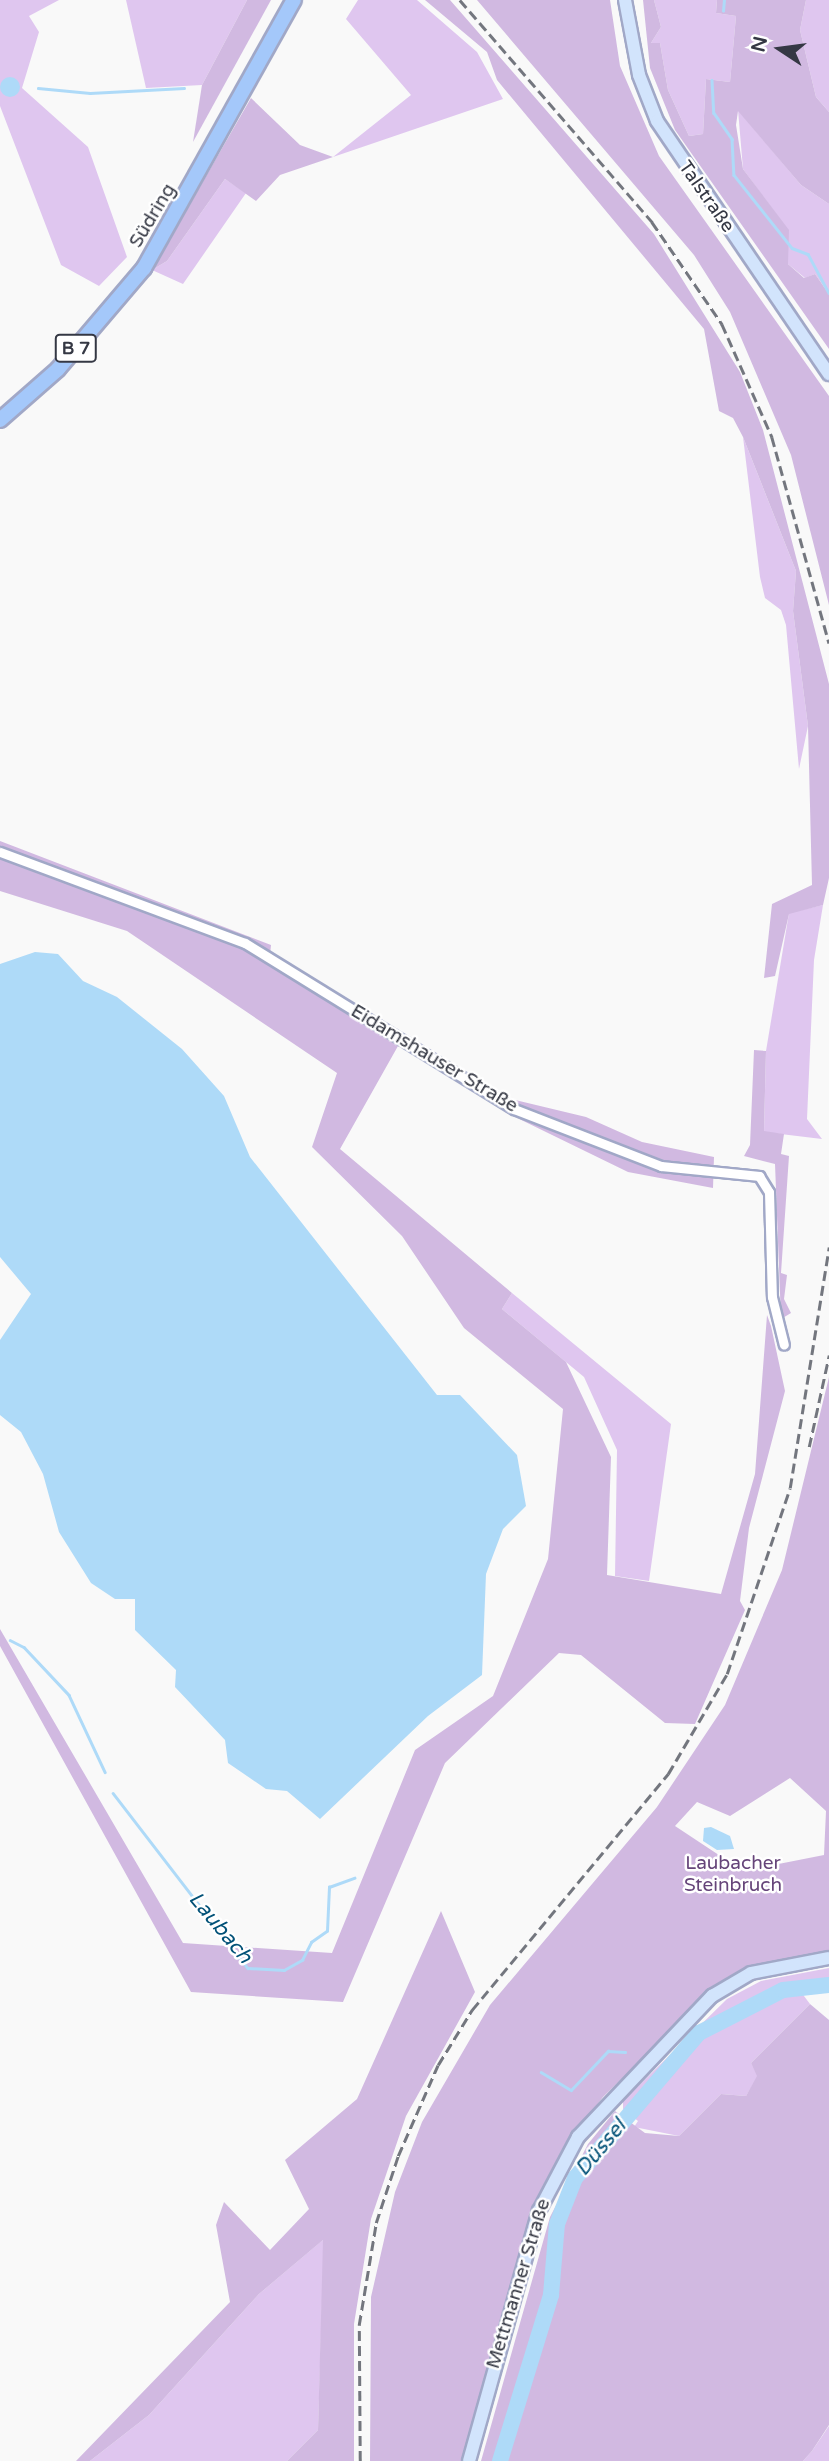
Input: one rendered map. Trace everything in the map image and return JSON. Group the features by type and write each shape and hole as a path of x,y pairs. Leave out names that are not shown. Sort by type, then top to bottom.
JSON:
{"main road":[{"name":"Südring","path":"0,420 58,369 144,268 294,0"},
{"name":"Talstraße","path":"625,0 639,75 657,121 829,374"},
{"name":"Mettmanner Straße","path":"469,2461 539,2211 578,2137 712,1996 751,1973 829,1958"}],"street":[{"name":"Eidamshauser Straße","path":"0,852 245,943 514,1109 661,1166 759,1176 769,1192 772,1297 784,1345"}],"shaded area":[{"path":"0,0 59,0 29,16 39,32 22,88 88,147 127,257 99,286 61,265 0,106"},
{"path":"126,0 247,0 202,85 146,88"},
{"path":"358,0 417,0 477,52 503,99 333,157 411,95 346,19"},
{"path":"654,0 717,0 716,13 736,16 730,82 706,79 703,134 689,136 668,90 660,43 651,43 661,27"},
{"path":"806,0 829,0 829,112 816,97 800,30"},
{"path":"738,110 801,185 829,204 829,294 815,274 805,278 788,264 788,230 743,169"},
{"path":"225,179 246,193 183,284 152,270 167,261"},
{"path":"743,437 796,571 793,611 808,726 799,769 786,625 781,610 765,598 760,577"},
{"path":"823,905 814,960 807,1119 822,1139 764,1132 766,1051 789,913"},
{"path":"512,1293 671,1424 649,1581 615,1576 617,1450 584,1377 502,1309"},
{"path":"829,1968 829,1981 801,1992 810,2004 751,2063 758,2076 746,2096 721,2094 679,2136 634,2127 638,2121 623,2109 623,2101 727,1999 761,1981"},
{"path":"324,2239 318,2430 287,2461 90,2461 149,2415 259,2294"},
{"path":"829,2426 829,2461 803,2461 812,2451"}],"green space":[{"path":"247,0 271,0 193,142 202,85"},
{"path":"425,0 450,0 654,234 740,372 763,430 829,684 829,878 823,905 789,914 775,976 764,978 772,904 812,885 808,726 793,611 796,571 743,437 733,418 719,411 704,329 497,80 487,52"},
{"path":"477,0 610,0 620,66 659,156 829,396 829,605 791,455 730,312 694,255"},
{"path":"643,0 654,0 661,27 651,43 660,43 668,90 689,136 703,134 706,79 730,82 736,16 716,13 717,0 806,0 800,30 816,97 829,112 829,204 801,185 738,111 736,125 743,169 789,230 788,264 804,278 815,274 829,294 829,349 675,130 650,68"},
{"path":"251,98 300,145 333,157 280,175 256,201 225,179 167,261 152,270"},
{"path":"0,841 271,945 269,965 398,1046 340,1149 512,1293 502,1309 566,1362 611,1457 607,1575 721,1594 755,1474 767,1315 771,1326 785,1391 749,1528 740,1601 745,1610 695,1724 665,1723 581,1655 559,1653 445,1763 343,2002 191,1992 0,1646 0,1629 183,1943 332,1953 415,1750 493,1696 548,1559 563,1409 464,1328 402,1236 312,1147 337,1073 127,931 0,891"},
{"path":"754,1050 766,1051 764,1131 784,1134 781,1154 789,1156 781,1273 787,1275 784,1299 791,1313 781,1319 775,1164 744,1156 750,1145"},
{"path":"511,1099 586,1117 642,1142 714,1157 713,1188 628,1172 505,1112"},
{"name":"Laubacher Steinbruch","path":"829,1377 829,1951 768,1964 710,1993 603,2097 575,2134 535,2210 465,2461 370,2461 371,2297 395,2192 422,2122 490,2005 657,1807 725,1705 782,1570","holes":["790,1778 826,1811 824,1855 743,1871 675,1826 697,1802 730,1816"]},
{"path":"441,1911 475,1992 406,2116 371,2219 354,2324 354,2461 287,2461 318,2430 323,2240 259,2294 149,2415 90,2461 76,2461 230,2302 216,2225 224,2202 270,2250 309,2209 285,2160 357,2099"},
{"path":"810,2004 829,2020 829,2425 812,2451 803,2461 481,2461 550,2217 588,2144 615,2111 645,2133 679,2136 721,2094 746,2096 757,2076 751,2063"}],"water":[{"path":"10,77 17,80 20,87 17,94 10,97 3,94 0,87 3,80"},
{"path":"35,952 58,954 83,981 117,997 182,1049 224,1096 250,1157 437,1395 460,1395 517,1455 526,1506 503,1529 486,1574 482,1675 428,1716 320,1819 287,1791 266,1789 228,1763 225,1740 175,1687 176,1670 135,1630 135,1599 115,1599 91,1583 59,1532 43,1474 21,1432 0,1415 0,1340 31,1294 0,1257 0,964"},
{"path":"711,1827 730,1836 734,1849 717,1850 703,1841 704,1828"}],"waterway":[{"path":"723,11 724,0"},
{"path":"712,80 714,113 732,139 734,175 792,248 808,254 829,293"},
{"path":"38,88 90,93 184,88"},
{"name":"Laubach","path":"10,1640 24,1647 69,1695 105,1772"},
{"name":"Laubach","path":"113,1793 248,1968 284,1970 302,1960 311,1942 327,1931 329,1887 354,1878"},
{"name":"Düssel","path":"500,2461 551,2295 557,2224 575,2178 699,2033 783,1990 829,1985"},
{"name":"Laubach","path":"541,2072 571,2090 608,2051 625,2052"}],"railway":[{"path":"460,0 652,222 722,324 772,437 829,643"},
{"path":"360,2461 359,2325 376,2223 398,2156 438,2065 472,2010 668,1774 727,1674 790,1488 829,1247"},
{"path":"809,1447 829,1355"}]}
